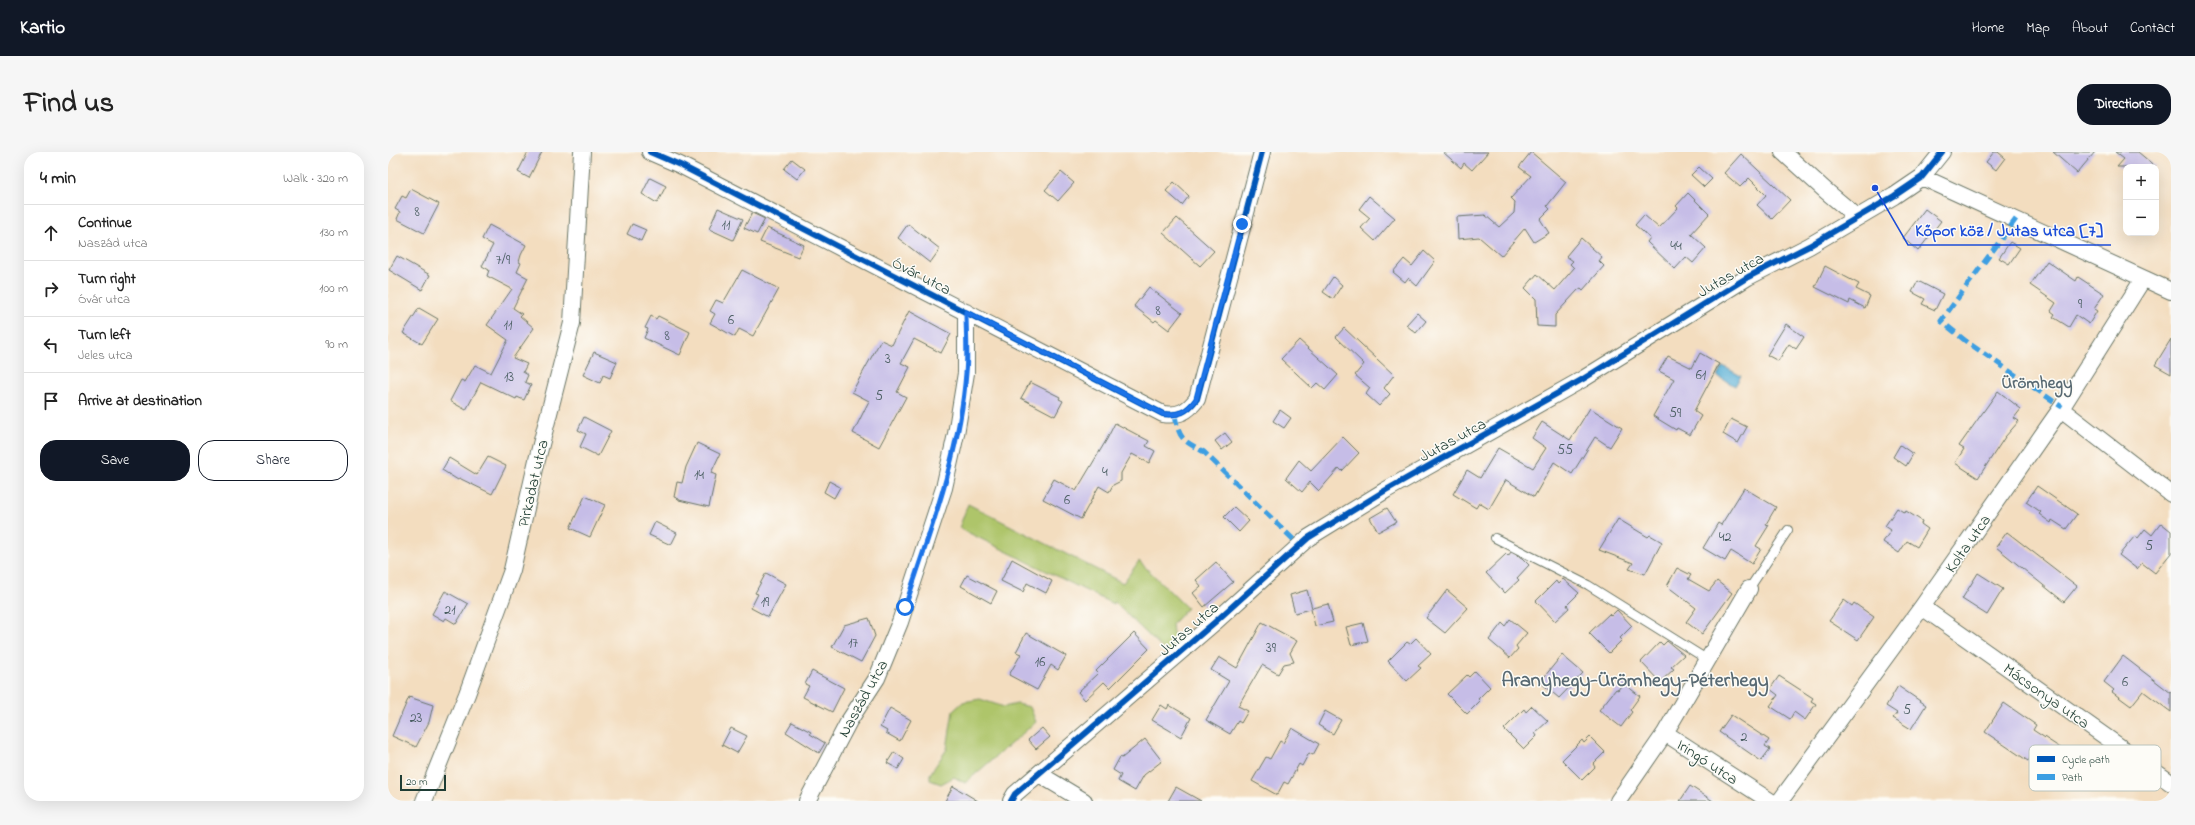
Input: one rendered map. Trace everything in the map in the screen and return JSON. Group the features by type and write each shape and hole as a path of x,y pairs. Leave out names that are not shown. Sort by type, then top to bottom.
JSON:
{"street":[{"name":"Pirkadat utca","path":"424,801 467,694 512,570 537,460 572,323 582,152"},
{"name":"Óvár utca","path":"650,152 966,312 1163,414 1175,415 1182,413 1189,408 1196,399 1262,152"},
{"path":"1783,152 1857,217"},
{"name":"Jutas utca","path":"1011,801 1015,794 1215,622 1308,538 1386,490 1583,379 1748,277 1809,246 1894,196 1922,177 1942,152"},
{"path":"1922,177 2171,291"},
{"name":"Kolta utca","path":"1780,801 1922,608 2061,409 2143,279"},
{"name":"Naszád utca","path":"807,801 849,721 877,678 900,622 944,488 956,434 966,373 966,312"},
{"path":"2061,409 2171,494"},
{"path":"1618,801 1665,733 1749,589"},
{"name":"Mácsonya utca","path":"1922,608 2117,745"},
{"name":"Iringó utca","path":"1665,733 1770,801"},
{"path":"1039,774 1084,801"},
{"name":"Mácsonya utca","path":"2161,776 2171,783"}],"lane":[{"path":"1749,589 1788,530"},
{"path":"1495,538 1588,585 1708,660"}],"green space":[{"path":"968,504 1123,583 1139,561 1187,608 1172,624 1173,633 1180,643 1168,654 1114,602 1113,604 959,528"},
{"path":"980,699 1004,707 1017,704 1030,707 1036,722 965,783 954,777 941,784 930,780 930,774 947,749 953,711 963,702"}],"water":[{"path":"1723,366 1741,376 1735,386 1717,376"}],"building":[{"path":"528,152 542,152 529,178 518,172"},
{"path":"1443,152 1488,152 1472,170 1464,163 1461,168"},
{"path":"1531,152 1566,182 1547,206 1550,209 1540,219 1549,233 1534,242 1525,228 1501,256 1479,237 1458,239 1457,217 1485,215 1499,227 1514,213 1515,202 1511,198 1531,176 1519,167"},
{"path":"1994,152 1998,152 2005,158 1996,170 1986,162"},
{"path":"2053,152 2095,152 2077,173"},
{"path":"2115,152 2138,152 2152,164 2123,164 2123,167 2117,167 2124,159"},
{"path":"1741,154 1790,200 1772,219 1757,205 1766,195 1749,178 1740,187 1724,173"},
{"path":"792,159 805,169 797,179 784,169"},
{"path":"1699,167 1712,179 1704,187 1691,175"},
{"path":"1061,172 1074,183 1058,201 1045,190"},
{"path":"650,178 666,186 657,203 642,194"},
{"path":"1174,182 1189,196 1182,205 1166,191"},
{"path":"411,189 439,204 424,233 397,219 400,212 395,209 402,196 406,198"},
{"path":"1688,193 1709,214 1691,234 1706,248 1693,263 1686,257 1675,269 1647,242 1650,238 1635,225 1644,215 1659,228 1678,208 1676,206"},
{"path":"1369,196 1395,218 1375,241 1361,228 1370,218 1359,209"},
{"path":"718,208 743,219 733,240 709,229"},
{"path":"1925,209 1941,221 1918,251 1903,238"},
{"path":"752,213 765,219 757,234 744,228"},
{"path":"1177,218 1214,251 1200,266 1163,233"},
{"path":"632,224 646,230 641,241 627,234"},
{"path":"908,224 940,249 930,263 898,238"},
{"path":"489,225 526,245 521,255 519,262 521,263 517,272 528,278 513,308 522,314 520,316 534,328 513,358 527,364 523,372 528,375 525,382 531,385 524,400 517,397 516,399 481,382 466,410 450,401 461,380 465,382 475,365 491,373 508,340 487,325 512,289 487,276 489,270 482,266 493,245 482,239"},
{"path":"767,228 804,245 798,257 760,242"},
{"path":"1581,238 1602,257 1599,261 1604,266 1583,290 1581,288 1578,290 1555,315 1555,327 1537,326 1536,299 1525,288 1537,274 1555,290 1574,268 1570,264 1573,261 1566,256"},
{"path":"2010,242 2020,248 2009,264 1999,258"},
{"path":"1424,251 1435,261 1417,286 1408,278 1405,282 1393,272 1404,259 1412,266"},
{"path":"397,256 430,275 422,290 389,270"},
{"path":"2047,261 2076,281 2078,277 2104,294 2094,309 2097,311 2089,324 2076,315 2069,327 2053,317 2055,314 2051,311 2056,303 2030,285"},
{"path":"1825,266 1859,284 1856,289 1870,296 1865,308 1850,300 1849,304 1815,287"},
{"path":"742,270 779,289 753,336 739,329 735,337 710,323 715,314 710,311 716,300 723,303"},
{"path":"1333,277 1342,285 1333,299 1323,292"},
{"path":"1918,281 1943,294 1935,310 1922,304 1925,299 1912,292"},
{"path":"1149,287 1182,313 1169,330 1156,320 1154,322 1134,306"},
{"path":"419,308 438,319 422,344 403,333"},
{"path":"909,311 951,334 941,353 914,339 901,363 910,367 897,392 906,397 879,447 853,433 869,401 852,392 881,340 892,345"},
{"path":"1417,313 1426,321 1416,333 1406,325"},
{"path":"651,316 656,319 658,316 690,332 680,355 644,338 648,329 645,328"},
{"path":"1786,324 1804,337 1796,349 1789,344 1778,361 1767,355"},
{"path":"1344,328 1394,375 1384,388 1390,394 1379,406 1366,394 1370,388 1355,375 1364,364 1336,337"},
{"path":"2171,339 2171,374 2155,365"},
{"path":"1299,340 1338,375 1325,390 1317,383 1312,388 1281,359"},
{"path":"594,352 617,362 610,378 603,375 600,383 583,375"},
{"path":"1700,353 1719,364 1694,411 1701,416 1690,435 1677,428 1676,430 1653,416 1674,379 1659,371 1668,356 1692,368"},
{"path":"1030,382 1060,397 1059,399 1063,401 1055,416 1021,398"},
{"path":"1998,391 2021,409 2014,418 2019,421 2005,437 1978,478 1955,463 1964,449 1959,446"},
{"path":"1590,408 1622,428 1610,447 1595,437 1572,474 1554,462 1534,497 1506,480 1489,509 1479,503 1476,508 1453,494 1467,470 1480,478 1498,448 1533,468 1546,448 1532,438 1542,422 1570,440"},
{"path":"1280,410 1291,418 1284,428 1273,421"},
{"path":"584,417 611,431 598,456 580,447 586,434 578,430"},
{"path":"1731,419 1747,427 1738,443 1723,434"},
{"path":"1115,423 1149,441 1146,446 1155,451 1149,463 1132,454 1121,473 1121,481 1113,485 1109,492 1099,486 1081,519 1043,499 1054,479 1076,491"},
{"path":"1225,433 1232,442 1222,450 1215,441"},
{"path":"1343,437 1359,453 1342,471 1339,468 1319,491 1310,482 1302,492 1286,478 1299,460 1311,471"},
{"path":"697,443 720,454 711,473 716,475 709,507 679,500 674,497 677,482 682,483 686,467"},
{"path":"1900,445 1913,454 1906,466 1893,457"},
{"path":"488,457 506,466 492,494 459,478 458,480 442,470 449,458 477,475"},
{"path":"829,481 840,487 834,498 824,492"},
{"path":"2037,486 2077,514 2066,529 2052,520 2051,523 2039,514 2041,512 2026,502"},
{"path":"1744,488 1776,507 1766,524 1769,525 1756,546 1761,549 1752,564 1731,551 1725,561 1703,548 1718,523 1721,525"},
{"path":"585,496 605,505 590,537 570,528"},
{"path":"1234,507 1249,521 1239,532 1224,517"},
{"path":"1387,508 1396,522 1378,532 1370,518"},
{"path":"1897,508 1905,513 1906,511 1922,521 1921,524 1928,529 1917,547 1907,541 1899,553 1883,542 1891,530 1885,526"},
{"path":"1618,519 1648,537 1650,535 1662,542 1645,574 1629,569 1633,563 1599,550"},
{"path":"655,522 677,533 671,545 649,535"},
{"path":"2161,523 2171,531 2171,553 2155,573 2142,563 2137,569 2119,555 2135,536 2138,538 2145,529 2152,535"},
{"path":"2007,532 2077,586 2064,602 1996,547"},
{"path":"1511,552 1522,558 1529,565 1517,578 1519,580 1505,593 1486,573 1506,554 1508,556"},
{"path":"1012,559 1052,581 1046,593 1027,583 1023,592 1001,581"},
{"path":"1216,562 1233,582 1204,607 1193,593 1201,586 1196,580"},
{"path":"1677,568 1691,575 1688,579 1709,591 1717,581 1732,593 1702,634 1686,622 1696,608 1667,586"},
{"path":"766,573 786,584 768,617 751,608 758,594 755,593"},
{"path":"1978,573 2003,589 1987,615 1962,599"},
{"path":"967,575 997,591 991,603 961,586"},
{"path":"1563,579 1579,593 1567,605 1569,608 1555,621 1536,601 1556,581 1558,584"},
{"path":"1307,590 1312,608 1328,604 1333,622 1315,626 1311,609 1295,613 1290,595"},
{"path":"1447,590 1468,608 1445,633 1426,618"},
{"path":"445,591 468,604 456,624 446,618 444,621 432,614"},
{"path":"1844,600 1852,606 1854,603 1874,617 1858,640 1829,621"},
{"path":"1617,610 1632,626 1620,638 1622,640 1609,653 1589,633 1609,614 1611,616"},
{"path":"869,618 875,636 861,662 832,647 844,625"},
{"path":"1510,619 1527,633 1516,646 1518,649 1510,658 1489,640 1502,623 1505,626"},
{"path":"1262,622 1297,641 1290,653 1294,662 1284,664 1278,674 1262,665 1238,706 1248,711 1241,723 1238,721 1230,734 1206,720 1229,681 1211,670 1219,657 1237,668"},
{"path":"1363,623 1368,641 1351,645 1346,627"},
{"path":"1026,633 1066,656 1058,670 1051,665 1037,690 1009,675 1021,654 1016,652"},
{"path":"1134,633 1149,649 1110,688 1104,682 1085,700 1078,692 1098,673 1096,671"},
{"path":"1416,638 1431,654 1418,666 1421,668 1407,681 1388,661 1407,642 1410,644"},
{"path":"1667,641 1684,655 1671,667 1674,669 1660,682 1641,662 1660,642 1663,645"},
{"path":"1562,655 1583,673 1559,698 1540,682"},
{"path":"2123,656 2171,693 2171,712 2143,691 2131,706 2112,692 2114,690 2104,682"},
{"path":"812,671 844,688 832,712 803,697 809,686 805,684"},
{"path":"1475,671 1490,687 1478,699 1480,701 1467,714 1447,694 1467,675 1469,677"},
{"path":"1779,676 1813,698 1811,701 1816,704 1805,720 1794,712 1790,719 1770,706 1778,695 1770,689"},
{"path":"1623,683 1640,696 1630,710 1632,712 1621,727 1599,710 1616,689 1618,690"},
{"path":"1898,686 1926,705 1911,729 1893,718 1897,713 1886,706"},
{"path":"409,697 433,705 429,722 416,747 392,736"},
{"path":"2004,703 2036,725 2033,730 2056,745 2029,745 2028,761 1985,732"},
{"path":"1161,705 1167,709 1169,705 1191,718 1181,737 1152,720"},
{"path":"1532,706 1548,721 1535,733 1537,736 1524,749 1504,729 1524,709 1526,712"},
{"path":"890,708 911,720 900,741 886,733 887,731 880,727"},
{"path":"1325,711 1341,720 1333,734 1318,725"},
{"path":"1731,715 1769,740 1765,746 1770,749 1761,761 1719,732"},
{"path":"792,722 811,732 810,734 825,743 819,753 786,732"},
{"path":"731,728 747,736 737,753 722,745"},
{"path":"1042,728 1050,737 1036,749 1028,740"},
{"path":"1292,728 1319,744 1313,755 1309,753 1302,766 1299,764 1288,784 1284,782 1277,795 1252,781 1266,757 1270,759 1280,741 1283,743"},
{"path":"1590,737 1605,752 1593,764 1595,767 1582,780 1562,760 1582,740 1584,743"},
{"path":"1145,739 1162,761 1144,775 1135,791 1118,781 1121,775 1113,770 1120,757 1122,758"},
{"path":"894,752 904,759 898,769 887,763"},
{"path":"953,786 978,801 945,801"},
{"path":"1690,786 1713,801 1680,801"},
{"path":"1176,787 1201,801 1168,801"}],"marked path":[{"path":"2016,219 1941,321 1967,342 2062,407"},
{"path":"1175,415 1180,435 1191,445 1204,452 1300,546"}],"cycle path":[{"path":"650,152 680,165 1163,414 1178,414 1190,407 1197,399 1262,152"},
{"path":"1011,801 1015,794 1215,622 1308,538 1386,490 1583,379 1748,277 1809,246 1894,196 1922,177 1942,152"}],"place":[{"name":"Kőpor köz / Jutas utca [7]","path":"1875,188"}],"district":[{"name":"Ürömhegy","path":"2037,382"},
{"name":"Aranyhegy-Ürömhegy-Péterhegy","path":"1635,679"}],"route":[{"path":"905,607 944,488 956,434 966,373 966,312 1163,414 1175,415 1182,413 1189,408 1196,399 1242,224"}]}
